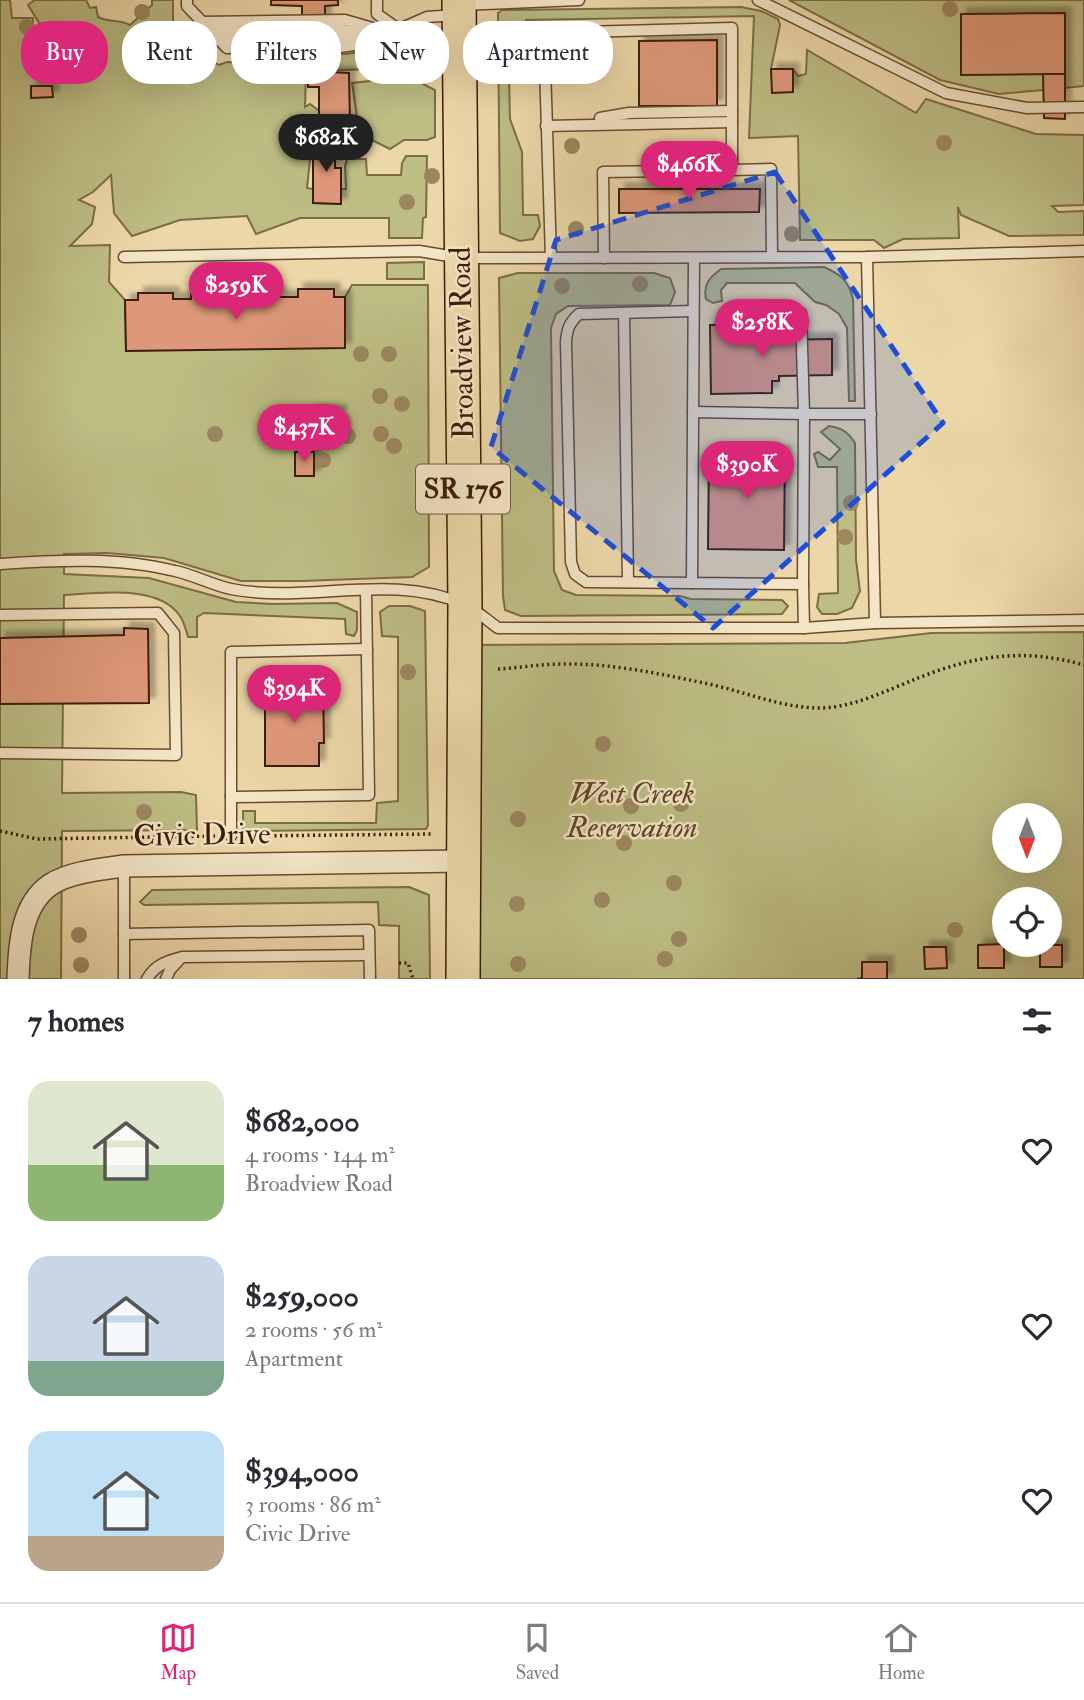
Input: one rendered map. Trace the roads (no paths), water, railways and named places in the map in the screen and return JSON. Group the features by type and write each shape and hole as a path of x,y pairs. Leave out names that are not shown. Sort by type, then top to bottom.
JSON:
{"main road":[{"name":"Broadview Road","path":"459,6 465,604 463,979"}],"street":[{"name":"Civic Drive","path":"18,979 22,929 35,901 51,884 84,872 124,866 462,861"}],"lane":[{"path":"187,0 187,6 200,21"},
{"path":"377,0 379,21"},
{"path":"418,21 459,6 579,0"},
{"path":"758,0 946,93 1027,108 1084,107"},
{"path":"217,22 345,20 355,24"},
{"path":"551,258 544,33 732,28 732,170"},
{"path":"217,35 338,29 355,32"},
{"path":"217,37 227,48 334,48 355,43"},
{"path":"449,51 459,52"},
{"path":"546,126 732,117"},
{"path":"604,258 603,172 771,169 772,257"},
{"path":"124,257 419,251 461,258 867,257 1084,251"},
{"path":"867,257 875,623"},
{"path":"692,583 694,258"},
{"path":"693,311 579,314 570,322 566,342 575,574 586,582 803,584"},
{"path":"624,313 628,582"},
{"path":"801,313 804,628"},
{"path":"693,412 871,414"},
{"path":"0,564 125,562 175,571 231,589 286,594 426,592 465,604 498,628 804,628 875,623 1084,620"},
{"path":"231,797 369,795 366,591"},
{"path":"0,615 158,612 174,633 176,755 0,753"},
{"path":"231,836 231,652 367,649"},
{"path":"124,866 124,979"},
{"path":"124,934 369,930 370,979"},
{"path":"147,979 152,971 164,962 182,957 369,955"},
{"path":"166,979 182,957"}],"park label":[{"name":"West Creek Reservation","path":"632,810"}]}
